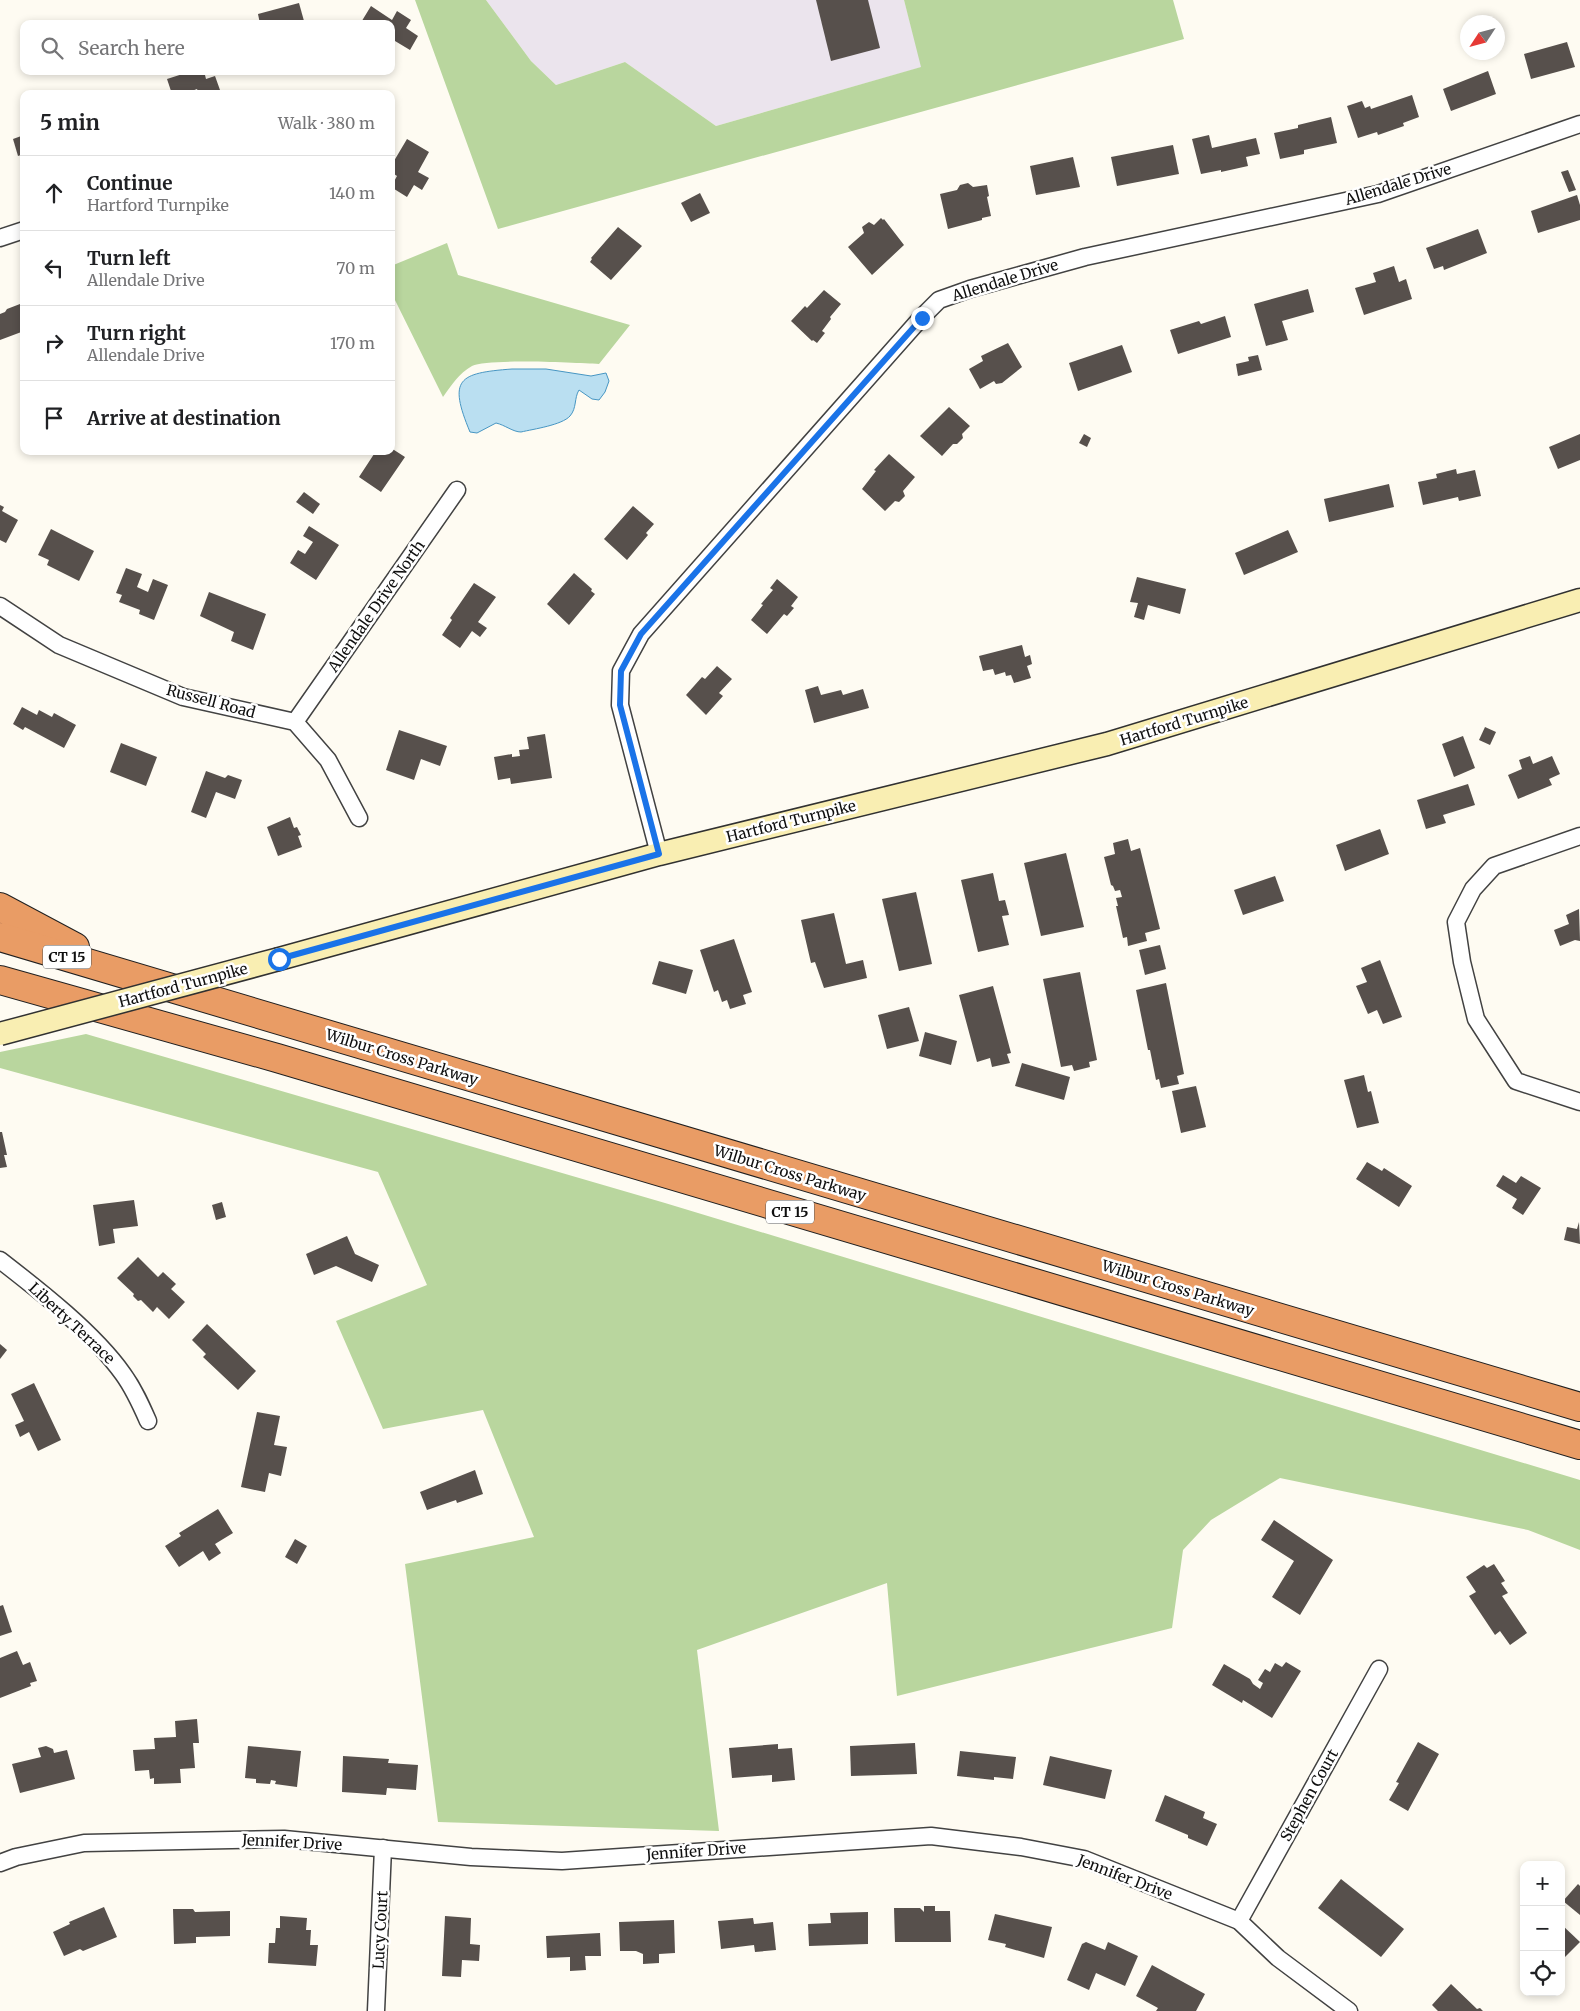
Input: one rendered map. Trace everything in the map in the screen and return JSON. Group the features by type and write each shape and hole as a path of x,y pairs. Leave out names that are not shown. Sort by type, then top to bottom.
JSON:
{"highway":[{"path":"0,907 134,978"},
{"name":"Wilbur Cross Parkway","path":"0,937 1580,1407"},
{"name":"CT 15","path":"0,980 286,1061 1580,1445"}],"main road":[{"name":"Hartford Turnpike","path":"0,1034 659,854 1106,744 1580,600"}],"street":[{"name":"Allendale Drive","path":"659,854 620,705 621,671 641,634 939,300 970,289 1085,257 1378,194 1580,124"},
{"path":"0,238 20,231"},
{"name":"Allendale Drive North","path":"295,722 457,490"},
{"name":"Russell Road","path":"0,606 58,645 183,697 295,722"},
{"path":"295,722 328,760 359,818"},
{"path":"1580,836 1494,866 1473,889 1456,922 1462,962 1476,1019 1516,1081 1580,1102"},
{"name":"Liberty Terrace","path":"0,1260 45,1296 112,1360 132,1388 148,1421"},
{"name":"Stephen Court","path":"1239,1921 1379,1669"},
{"name":"Jennifer Drive","path":"0,1863 16,1857 84,1843 284,1839 471,1858 562,1861 931,1836 1021,1847 1084,1859 1239,1921 1278,1958 1349,2011"},
{"name":"Lucy Court","path":"376,2011 383,1848"}],"shaded area":[{"path":"486,0 904,0 922,67 716,126 625,62 556,85 531,61"}],"green space":[{"path":"415,0 486,0 531,61 556,85 625,62 716,126 921,67 904,0 1173,0 1184,39 498,229"},
{"path":"447,243 458,275 630,325 599,364 495,362 481,364 472,366 463,372 443,397 395,300 395,264"},
{"path":"86,1034 665,1203 1580,1480 1580,1550 1528,1530 1280,1478 1211,1520 1183,1550 1172,1628 897,1696 887,1583 697,1650 719,1831 438,1822 405,1564 534,1537 483,1410 383,1429 336,1321 427,1285 378,1172 0,1068 0,1052"}],"water":[{"path":"512,369 546,369 591,376 606,373 609,381 605,392 599,400 592,399 579,390 574,410 570,416 561,422 521,432 496,423 477,433 470,432 460,400 459,390 462,382 480,373"}],"building":[{"path":"816,0 868,0 880,48 831,61"},
{"path":"299,3 304,20 259,20 258,14"},
{"path":"371,6 392,20 362,20"},
{"path":"397,11 411,20 406,28 418,36 410,50 395,41 395,20 392,20"},
{"path":"1567,42 1575,67 1531,79 1524,54"},
{"path":"1488,71 1496,94 1451,111 1443,89"},
{"path":"180,75 205,75 206,79 215,76 220,90 171,90 167,79"},
{"path":"1412,95 1419,117 1403,123 1404,126 1378,135 1377,132 1358,138 1347,106 1362,101 1365,108 1370,106 1371,109"},
{"path":"1331,117 1337,143 1304,150 1304,154 1280,159 1274,133 1298,128 1298,125"},
{"path":"1209,135 1212,148 1256,138 1260,154 1246,157 1248,166 1201,174 1192,139"},
{"path":"20,136 20,155 18,156 13,139"},
{"path":"407,139 429,152 418,172 429,178 422,190 414,185 407,197 395,190 397,176 395,175 395,159"},
{"path":"1173,145 1179,174 1117,186 1111,157"},
{"path":"1073,157 1080,187 1036,195 1030,166"},
{"path":"1568,170 1576,190 1569,192 1561,172"},
{"path":"968,183 973,187 987,185 989,196 987,197 991,216 948,229 940,194 957,190 960,185"},
{"path":"700,193 710,213 691,222 681,203"},
{"path":"1577,195 1580,205 1580,220 1538,233 1531,211"},
{"path":"881,218 884,219 904,245 872,275 848,247 864,233 862,227 869,222 874,225"},
{"path":"618,227 642,246 611,280 590,262 591,258"},
{"path":"1478,229 1487,253 1444,270 1443,266 1434,269 1426,248"},
{"path":"1394,266 1399,282 1406,279 1412,299 1364,315 1355,288 1376,282 1373,273"},
{"path":"1308,289 1314,312 1282,321 1288,340 1266,346 1254,304"},
{"path":"824,290 841,304 830,317 831,319 822,331 825,333 817,343 812,341 791,321"},
{"path":"20,304 20,332 0,340 0,314"},
{"path":"1225,316 1231,337 1178,354 1170,330 1199,321 1201,324"},
{"path":"1008,343 1022,367 1002,383 996,384 994,381 980,389 969,369 983,361 981,356"},
{"path":"1122,345 1132,372 1078,391 1069,363"},
{"path":"1258,355 1262,370 1238,376 1236,364 1249,361 1248,357"},
{"path":"949,407 970,426 962,434 963,438 957,444 953,444 942,456 920,436"},
{"path":"1084,434 1091,438 1087,447 1079,443"},
{"path":"1580,434 1580,460 1558,469 1549,447"},
{"path":"395,451 405,457 381,492 359,477 373,455 395,455"},
{"path":"889,454 915,477 903,491 905,496 899,502 895,501 885,511 862,489 876,471 874,470"},
{"path":"1456,469 1457,474 1475,470 1481,496 1459,501 1458,497 1423,505 1418,482 1437,478 1436,474"},
{"path":"1389,484 1394,507 1329,522 1324,499"},
{"path":"304,492 320,504 313,514 296,502"},
{"path":"0,505 4,507 2,511 18,520 6,543 0,540"},
{"path":"633,506 654,524 646,533 648,535 627,560 604,539"},
{"path":"309,526 339,545 316,580 290,563 298,550 305,554 313,542 303,536"},
{"path":"51,529 94,551 79,581 47,565 49,560 38,555"},
{"path":"1288,530 1298,552 1244,575 1235,553"},
{"path":"126,568 142,574 137,587 148,592 153,579 168,585 154,620 139,614 140,610 119,602 122,595 116,593"},
{"path":"574,573 595,594 569,625 547,604"},
{"path":"1137,577 1186,589 1180,614 1148,605 1144,620 1134,617 1138,603 1130,602"},
{"path":"777,579 798,597 791,606 794,608 787,616 784,614 767,634 751,620 773,590 770,588"},
{"path":"474,583 496,597 478,622 487,628 480,637 472,631 460,648 442,635 452,620 450,618"},
{"path":"209,592 266,614 253,650 231,641 234,632 200,616"},
{"path":"1022,645 1025,657 1030,655 1032,664 1027,666 1031,678 1014,683 1011,675 1006,676 1005,672 995,675 993,669 983,671 979,656"},
{"path":"717,666 732,679 719,693 723,696 706,715 686,695 702,677 705,679"},
{"path":"818,686 821,695 841,690 843,695 863,689 869,708 814,723 805,690"},
{"path":"22,707 37,715 39,710 52,717 54,713 76,725 64,748 25,727 23,730 13,724"},
{"path":"1485,727 1496,732 1490,745 1479,740"},
{"path":"399,730 447,746 440,766 421,759 414,780 386,770"},
{"path":"545,734 552,778 511,784 510,778 498,780 494,757 512,754 512,757 520,756 519,750 529,749 527,737"},
{"path":"1463,736 1475,768 1454,777 1442,744"},
{"path":"121,743 157,757 146,786 110,772"},
{"path":"1530,756 1533,764 1552,756 1560,774 1549,779 1552,785 1518,799 1508,775 1522,769 1519,760"},
{"path":"206,771 225,778 228,775 242,780 235,799 216,792 206,818 191,812"},
{"path":"1468,784 1475,805 1443,815 1446,823 1426,829 1417,800"},
{"path":"290,817 294,828 297,827 301,835 298,836 302,847 278,856 267,827"},
{"path":"1380,829 1389,854 1345,871 1336,845"},
{"path":"1128,839 1131,851 1140,848 1160,929 1145,933 1147,941 1128,946 1127,937 1123,938 1116,906 1118,906 1116,898 1122,897 1120,890 1115,891 1111,885 1104,857 1115,854 1113,843"},
{"path":"1066,853 1084,927 1041,936 1024,863"},
{"path":"993,873 999,901 1005,900 1009,915 1002,916 1009,945 978,952 961,880"},
{"path":"1275,876 1284,901 1243,915 1234,890"},
{"path":"916,892 932,964 899,971 882,899"},
{"path":"1579,909 1580,941 1575,940 1560,946 1554,930 1569,924 1566,915"},
{"path":"834,913 846,964 863,960 867,978 824,988 815,962 811,963 801,920"},
{"path":"734,939 752,992 743,995 746,1004 730,1009 727,1000 722,1002 718,990 714,992 700,950"},
{"path":"1160,945 1166,969 1145,975 1139,950"},
{"path":"1380,960 1402,1017 1383,1024 1377,1010 1368,1014 1356,986 1367,982 1361,968"},
{"path":"659,961 693,970 686,994 652,984"},
{"path":"1080,972 1097,1060 1089,1062 1090,1067 1074,1071 1072,1065 1061,1067 1043,979"},
{"path":"1166,983 1184,1074 1177,1076 1179,1084 1161,1088 1159,1079 1156,1080 1150,1050 1148,1050 1136,990"},
{"path":"993,986 1011,1053 1007,1054 1010,1063 992,1067 990,1058 977,1062 959,995"},
{"path":"909,1007 919,1041 887,1049 878,1015"},
{"path":"925,1032 957,1041 951,1065 919,1056"},
{"path":"1022,1063 1070,1077 1064,1100 1015,1086"},
{"path":"1364,1075 1368,1092 1371,1091 1379,1123 1357,1128 1344,1080"},
{"path":"1196,1086 1206,1127 1181,1133 1172,1091"},
{"path":"0,1132 2,1132 7,1155 4,1155 7,1167 0,1168"},
{"path":"1367,1162 1382,1171 1384,1168 1412,1186 1399,1207 1356,1179"},
{"path":"1503,1175 1516,1183 1521,1176 1541,1188 1523,1215 1512,1208 1517,1199 1496,1186"},
{"path":"134,1200 138,1226 113,1229 115,1243 99,1246 93,1205"},
{"path":"222,1202 226,1217 216,1220 212,1205"},
{"path":"1579,1222 1580,1244 1564,1240 1567,1227 1577,1229"},
{"path":"347,1236 355,1254 379,1265 372,1282 336,1266 314,1275 306,1254"},
{"path":"138,1257 158,1277 163,1272 176,1284 171,1289 185,1302 169,1319 157,1307 153,1312 141,1300 138,1301 133,1296 134,1294 117,1278"},
{"path":"207,1324 256,1371 238,1390 203,1357 206,1354 192,1340"},
{"path":"0,1344 7,1350 0,1359"},
{"path":"34,1383 61,1440 38,1451 29,1432 20,1437 15,1425 24,1421 11,1394"},
{"path":"257,1412 280,1416 274,1445 287,1447 281,1476 269,1473 265,1492 241,1487"},
{"path":"475,1470 483,1494 457,1503 456,1500 427,1510 420,1492"},
{"path":"218,1509 233,1533 215,1544 221,1553 209,1561 203,1551 179,1567 165,1546 181,1536 179,1533"},
{"path":"1274,1520 1333,1560 1300,1615 1272,1597 1294,1561 1261,1540"},
{"path":"295,1539 307,1546 297,1564 285,1557"},
{"path":"1494,1564 1505,1581 1501,1583 1508,1593 1502,1596 1527,1633 1510,1645 1500,1631 1495,1635 1469,1596 1476,1592 1466,1577 1484,1565 1487,1568"},
{"path":"3,1605 12,1632 0,1636 0,1606"},
{"path":"17,1651 23,1665 30,1662 37,1681 30,1683 31,1686 0,1698 0,1658"},
{"path":"1286,1662 1301,1671 1272,1718 1243,1700 1242,1703 1212,1685 1224,1664 1250,1679 1260,1689 1263,1683 1258,1680 1265,1669 1270,1672 1275,1663 1282,1667"},
{"path":"197,1719 199,1743 193,1743 195,1768 180,1769 181,1783 154,1784 154,1778 150,1779 149,1770 135,1771 133,1750 155,1749 154,1738 176,1737 175,1721"},
{"path":"1418,1742 1439,1754 1408,1811 1389,1800 1399,1783 1396,1782"},
{"path":"915,1743 917,1774 851,1776 850,1746"},
{"path":"778,1744 778,1749 792,1748 795,1780 772,1782 772,1775 732,1778 729,1748"},
{"path":"46,1746 53,1749 54,1753 67,1750 75,1779 20,1793 12,1764 41,1757 38,1748"},
{"path":"248,1746 301,1751 297,1787 275,1784 276,1781 271,1780 270,1784 256,1783 256,1779 245,1778"},
{"path":"960,1751 1016,1757 1013,1779 994,1777 994,1780 957,1776"},
{"path":"343,1756 389,1759 388,1763 418,1765 416,1790 387,1788 386,1795 342,1792"},
{"path":"1050,1756 1112,1770 1105,1799 1043,1785"},
{"path":"1165,1795 1205,1812 1203,1818 1217,1824 1207,1846 1188,1838 1188,1835 1155,1821"},
{"path":"1341,1879 1404,1929 1381,1957 1318,1908"},
{"path":"1578,1884 1580,1886 1580,1915 1565,1903 1565,1899"},
{"path":"924,1906 935,1906 935,1911 950,1911 951,1942 895,1942 894,1908 920,1908 924,1912"},
{"path":"104,1907 117,1937 83,1951 80,1949 64,1956 53,1932 70,1924 69,1922"},
{"path":"173,1909 193,1909 195,1912 230,1911 230,1936 196,1937 196,1943 174,1944"},
{"path":"868,1912 868,1944 809,1946 808,1924 831,1923 830,1913"},
{"path":"995,1914 1052,1927 1044,1958 1005,1947 1006,1944 988,1940"},
{"path":"280,1916 307,1918 306,1930 311,1930 310,1945 318,1945 316,1966 268,1963 269,1943 275,1943 276,1928 280,1928"},
{"path":"445,1916 471,1918 470,1944 480,1945 479,1961 462,1960 461,1977 442,1976"},
{"path":"753,1918 754,1924 773,1922 776,1950 755,1952 754,1945 721,1949 718,1921"},
{"path":"674,1920 675,1953 659,1954 659,1963 643,1964 643,1954 636,1951 620,1951 619,1922"},
{"path":"1565,1928 1580,1942 1565,1957"},
{"path":"600,1933 601,1956 585,1956 586,1970 570,1971 570,1957 547,1958 546,1936"},
{"path":"1086,1942 1105,1950 1108,1942 1138,1956 1125,1986 1096,1973 1089,1990 1067,1980 1082,1944"},
{"path":"1152,1965 1205,1994 1196,2011 1156,2011 1158,2008 1136,1996"},
{"path":"1451,1984 1477,2009 1480,2008 1483,2011 1438,2011 1432,2005"}],"route":[{"path":"279,959 659,854 620,705 621,671 641,634 922,318"}]}
